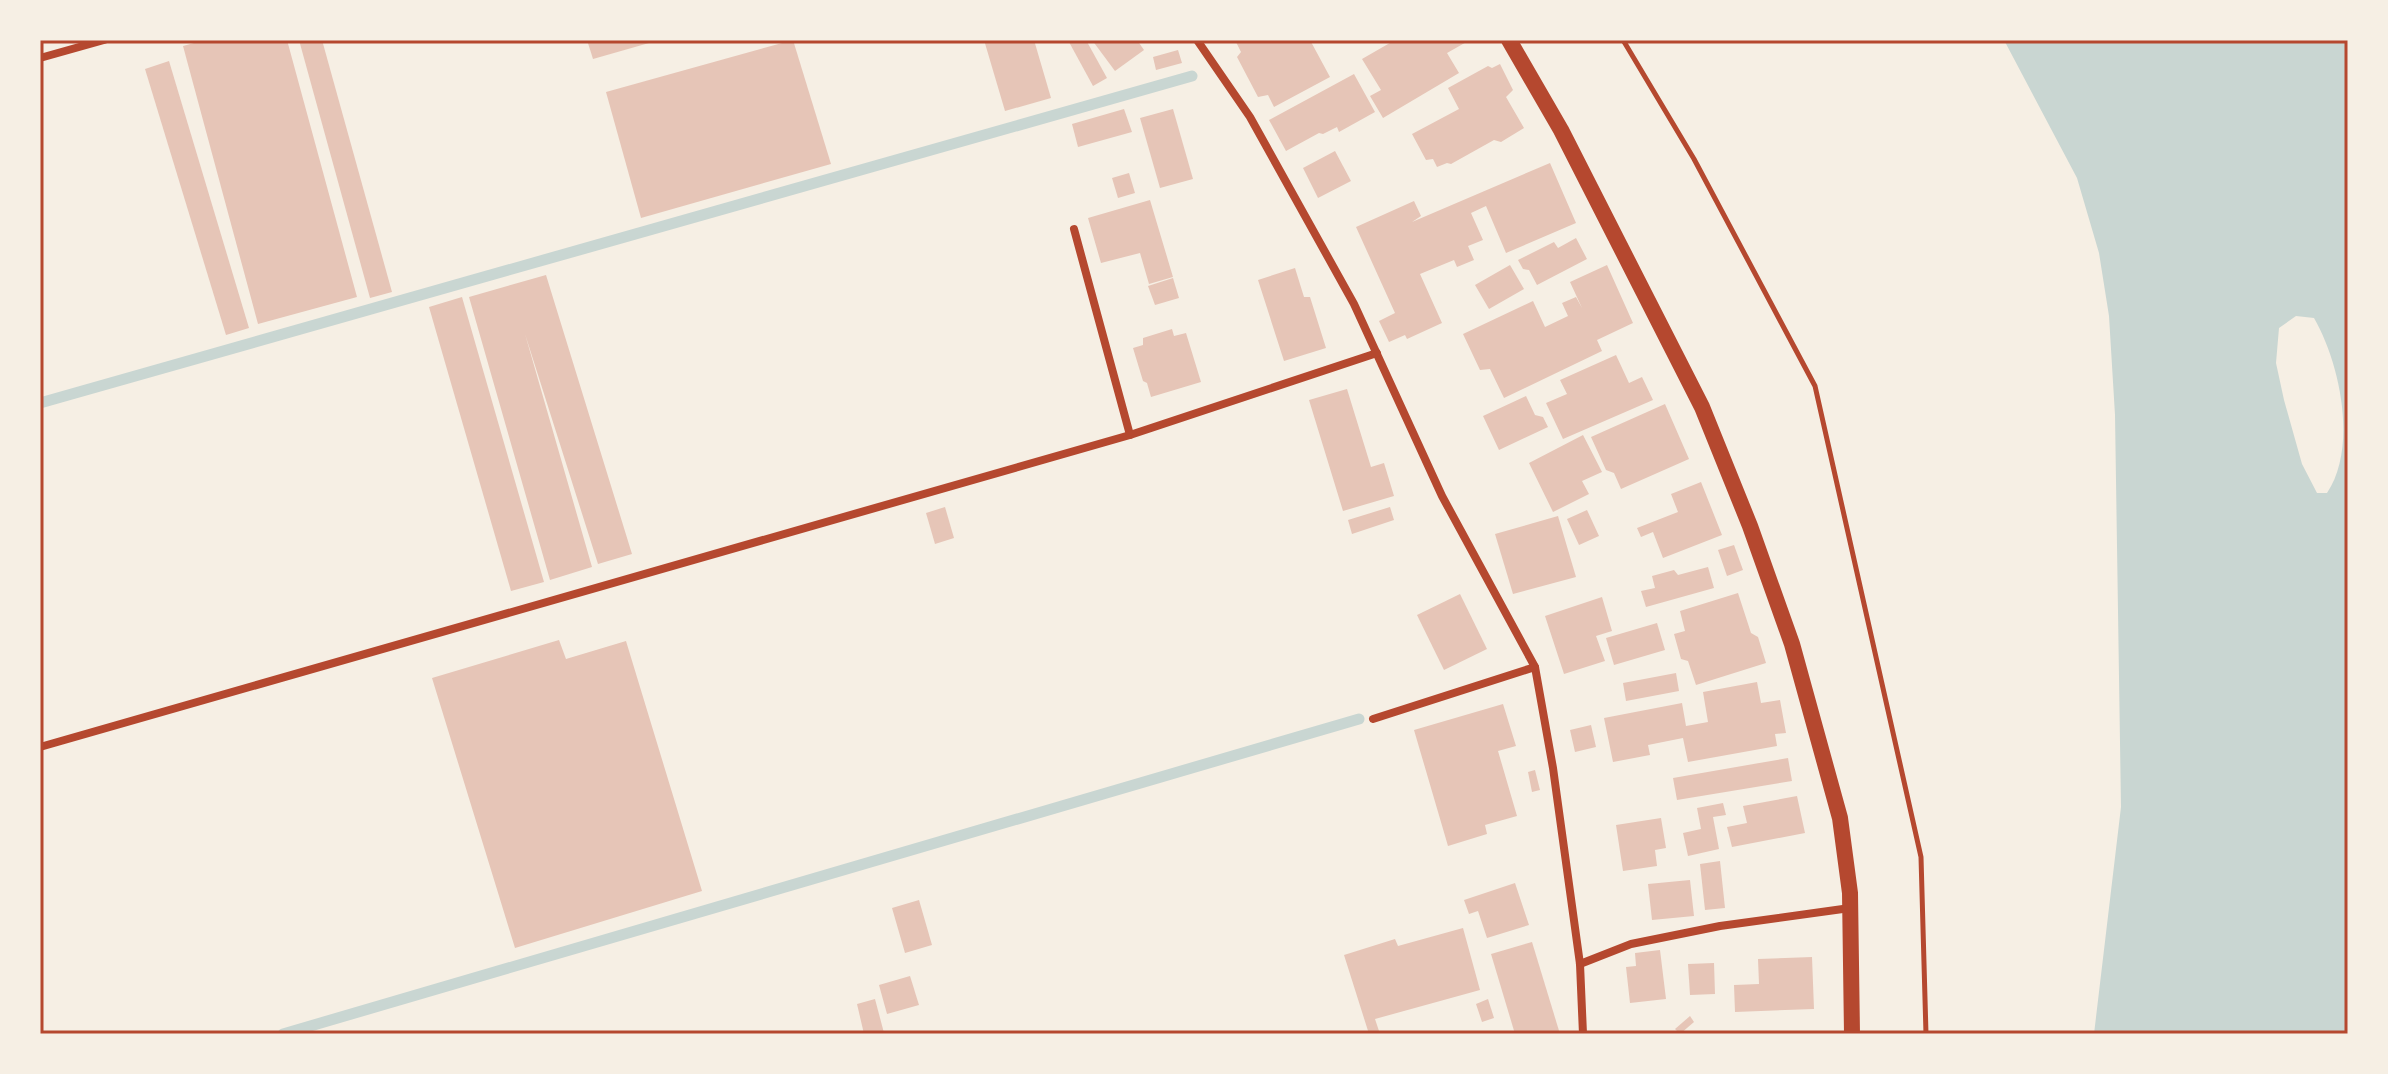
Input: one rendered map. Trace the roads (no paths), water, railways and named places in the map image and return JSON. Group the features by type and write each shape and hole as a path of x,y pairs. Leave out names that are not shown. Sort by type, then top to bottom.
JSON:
{"main road":[{"path":"1509,40 1561,130 1702,407 1792,644 1840,818 1850,908 1852,1034"}],"street":[{"path":"40,58 104,40"},
{"path":"1197,40 1250,117 1354,304 1442,496 1535,667 1553,768 1580,964 1583,1034"},
{"path":"1074,229 1130,435"},
{"path":"40,747 1130,435 1377,353"},
{"path":"1373,719 1535,667"},
{"path":"1580,964 1631,944 1720,926 1850,908"}],"waterway":[{"path":"40,403 1192,76"},
{"path":"283,1034 1359,719"}]}
